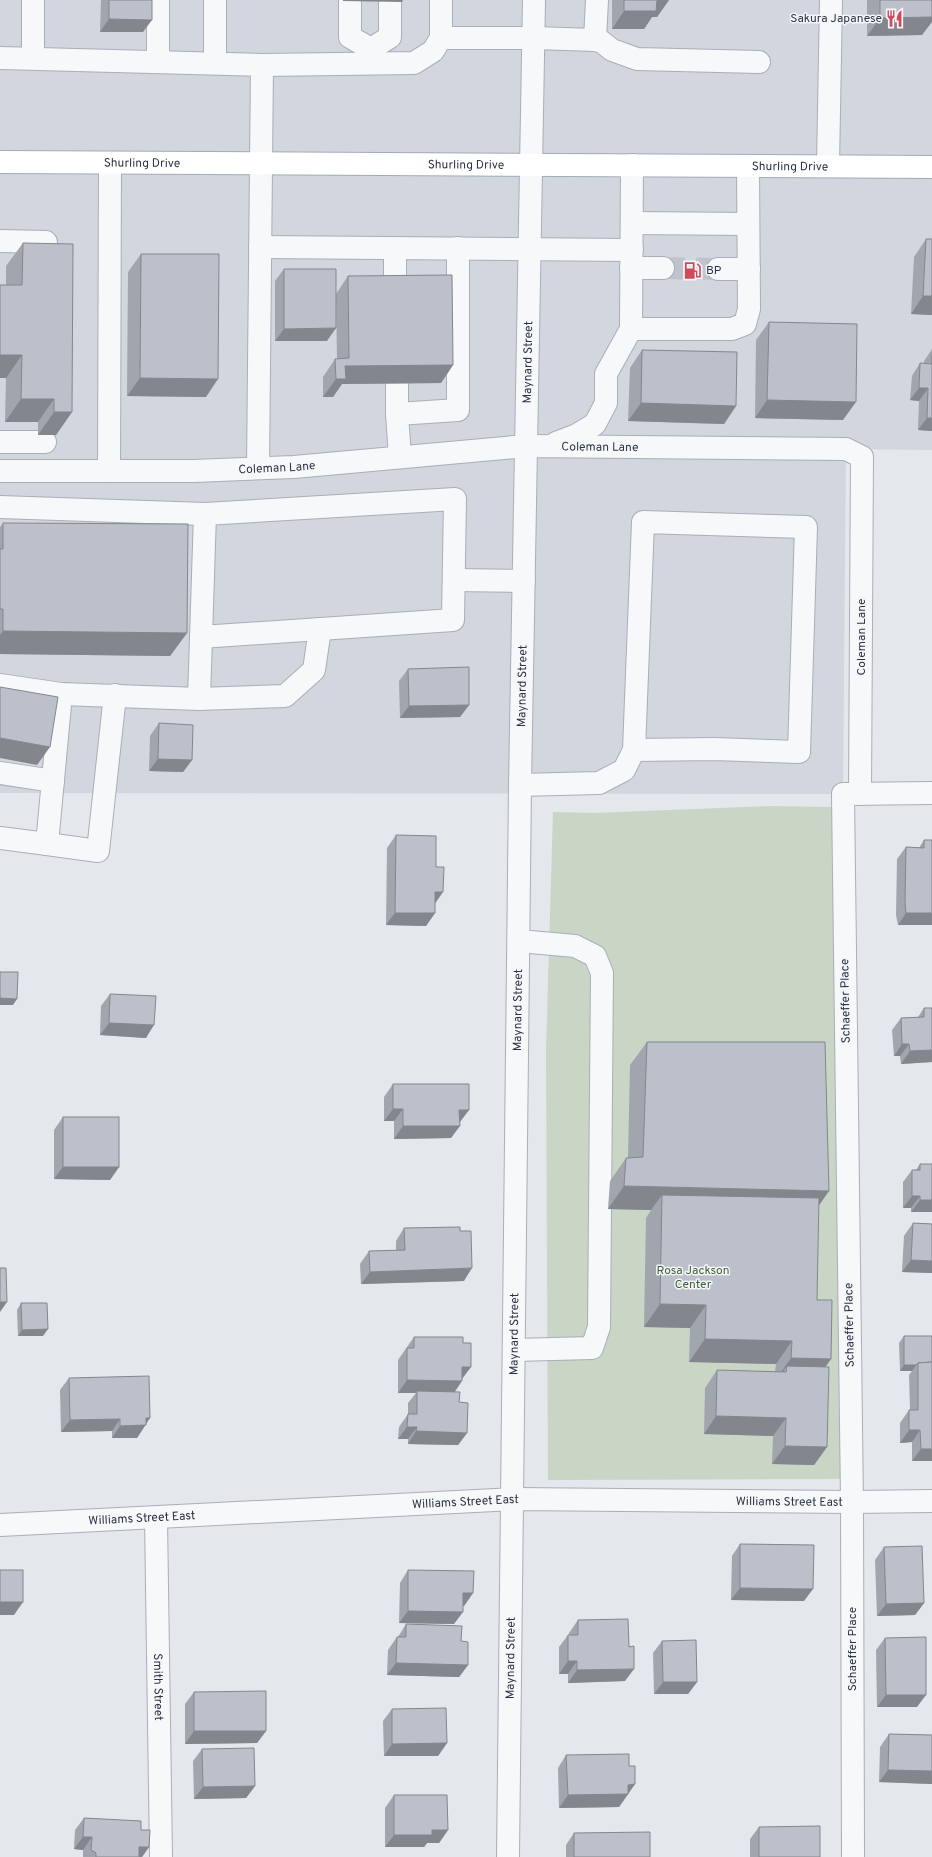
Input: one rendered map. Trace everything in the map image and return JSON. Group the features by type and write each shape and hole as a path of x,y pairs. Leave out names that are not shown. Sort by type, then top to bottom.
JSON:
{"main road":[{"name":"Shurling Drive","path":"0,162 932,167"}],"street":[{"path":"33,58 34,0"},
{"path":"158,0 158,62"},
{"path":"214,0 215,63"},
{"path":"0,58 262,65 371,56 414,63 433,51 441,38 441,0"},
{"name":"Maynard Street","path":"508,1857 514,1499 520,785 534,0"},
{"path":"595,40 597,0"},
{"path":"828,166 831,0"},
{"path":"350,1 350,37 371,56"},
{"path":"371,56 390,37 390,1"},
{"path":"441,38 534,38 595,40 602,42 612,50 637,59 759,62"},
{"path":"258,468 262,65"},
{"path":"109,471 110,163"},
{"path":"548,446 577,435 595,424 606,403 606,374 631,329 632,165"},
{"path":"631,329 732,329 745,324 749,309 748,166"},
{"path":"632,223 748,224"},
{"path":"0,241 46,242"},
{"path":"260,247 530,249 632,259 663,268"},
{"path":"395,248 395,294"},
{"path":"397,414 458,410 458,248"},
{"path":"718,269 749,269"},
{"path":"397,384 397,414 400,458"},
{"path":"0,442 45,442"},
{"name":"Coleman Lane","path":"0,471 194,471 258,468 400,458 526,446 846,449 862,458 852,794"},
{"path":"0,508 205,514 455,499 453,620 201,637"},
{"path":"199,699 205,514"},
{"path":"520,785 599,783 624,770 634,750 643,522 806,527 799,752 714,749 634,750"},
{"path":"454,580 524,581"},
{"path":"0,685 61,694 199,699 285,696 314,670 320,629"},
{"path":"47,844 61,694"},
{"path":"0,838 98,851 115,695"},
{"path":"0,773 53,781"},
{"path":"852,794 932,794"},
{"name":"Schaeffer Place","path":"852,794 853,1857"},
{"path":"515,1350 592,1348 599,1327 602,973 595,956 575,946 519,941"},
{"name":"Williams Street East","path":"0,1525 514,1499 852,1502 932,1501"},
{"name":"Smith Street","path":"156,1518 161,1857"}],"shaded area":[{"path":"0,0 932,0 932,450 846,449 843,794 0,793"}],"green space":[{"name":"Rosa Jackson Center","path":"771,806 832,807 841,1479 548,1480 546,1051 553,812 594,813"}],"building":[{"path":"109,0 152,0 152,20 109,19"},
{"path":"624,0 657,0 656,11 624,11"},
{"path":"880,0 932,0 932,17 880,18"},
{"path":"926,239 932,239 932,296 923,296"},
{"path":"23,243 73,244 72,412 54,412 54,399 21,399 22,355 0,355 0,285 22,285"},
{"path":"141,254 219,254 218,379 140,378"},
{"path":"284,269 336,269 336,328 284,329"},
{"path":"452,275 453,365 345,366 346,379 336,379 335,359 349,358 348,276"},
{"path":"769,322 857,324 856,402 767,400"},
{"path":"642,350 737,352 736,406 641,403"},
{"path":"920,363 932,364 932,418 927,418 928,388 919,388"},
{"path":"3,523 188,524 187,633 3,631 3,609 0,609 0,549 3,549"},
{"path":"469,667 469,705 409,706 408,669"},
{"path":"0,687 58,697 50,747 0,738"},
{"path":"159,723 193,725 192,760 158,759"},
{"path":"396,835 436,836 436,867 444,867 443,892 435,892 435,913 395,913"},
{"path":"924,840 932,840 932,913 906,913 906,847 924,848"},
{"path":"0,972 18,972 17,999 0,998"},
{"path":"110,994 156,996 154,1025 109,1023"},
{"path":"924,1008 932,1008 932,1050 910,1051 909,1044 902,1044 901,1018 924,1017"},
{"path":"647,1042 825,1042 829,1191 624,1186 626,1158 643,1157"},
{"path":"393,1084 469,1084 469,1110 459,1110 460,1126 403,1126 403,1109 393,1109"},
{"path":"63,1117 119,1117 119,1167 63,1167"},
{"path":"920,1164 932,1164 932,1200 920,1200 920,1196 912,1196 912,1170 920,1170"},
{"path":"662,1195 819,1198 817,1300 832,1300 831,1359 791,1358 792,1341 705,1339 706,1305 660,1304"},
{"path":"913,1223 932,1224 932,1261 911,1260"},
{"path":"460,1227 460,1231 471,1231 472,1268 370,1272 369,1251 405,1250 404,1228"},
{"path":"0,1268 6,1268 7,1302 0,1302"},
{"path":"21,1303 47,1303 48,1329 22,1330"},
{"path":"904,1336 932,1336 932,1362 918,1363 916,1365 904,1365"},
{"path":"414,1337 463,1337 463,1343 471,1343 471,1367 462,1367 462,1381 407,1380 407,1348 414,1348"},
{"path":"932,1362 932,1449 921,1449 920,1430 909,1430 909,1410 918,1410 918,1363"},
{"path":"787,1366 829,1367 827,1447 785,1446 786,1418 716,1416 717,1370 786,1372"},
{"path":"149,1376 150,1418 146,1418 146,1425 120,1426 120,1419 70,1420 69,1378"},
{"path":"417,1391 460,1392 459,1402 468,1403 467,1433 416,1431 417,1427 407,1427 408,1414 417,1414"},
{"path":"740,1544 814,1545 813,1589 740,1588"},
{"path":"922,1546 924,1603 886,1604 884,1547"},
{"path":"0,1570 23,1570 23,1602 0,1602"},
{"path":"408,1570 474,1571 473,1593 463,1593 463,1612 408,1611"},
{"path":"628,1619 629,1647 634,1646 634,1669 577,1670 577,1661 568,1661 568,1635 578,1635 578,1620"},
{"path":"406,1624 462,1626 461,1641 468,1642 468,1665 396,1663 397,1637 406,1637"},
{"path":"926,1637 926,1695 886,1695 885,1638"},
{"path":"696,1640 697,1682 663,1682 662,1641"},
{"path":"266,1691 266,1731 194,1731 194,1692"},
{"path":"446,1708 447,1743 392,1744 392,1709"},
{"path":"889,1734 932,1735 932,1771 888,1770"},
{"path":"254,1748 255,1786 203,1787 202,1749"},
{"path":"629,1754 629,1766 635,1766 635,1784 628,1785 628,1794 568,1795 566,1755"},
{"path":"394,1795 447,1795 448,1830 432,1830 432,1835 394,1835"},
{"path":"84,1818 141,1821 141,1830 150,1830 149,1847 139,1847 139,1857 96,1857 96,1853 91,1850 92,1837 83,1837"},
{"path":"820,1826 820,1857 759,1857 759,1827"},
{"path":"650,1832 650,1857 574,1857 574,1833"}],"tunnel":[{"path":"663,268 718,269"}],"place":[{"name":"Sakura Japanese","path":"895,18"},
{"name":"BP","path":"693,270"}]}
